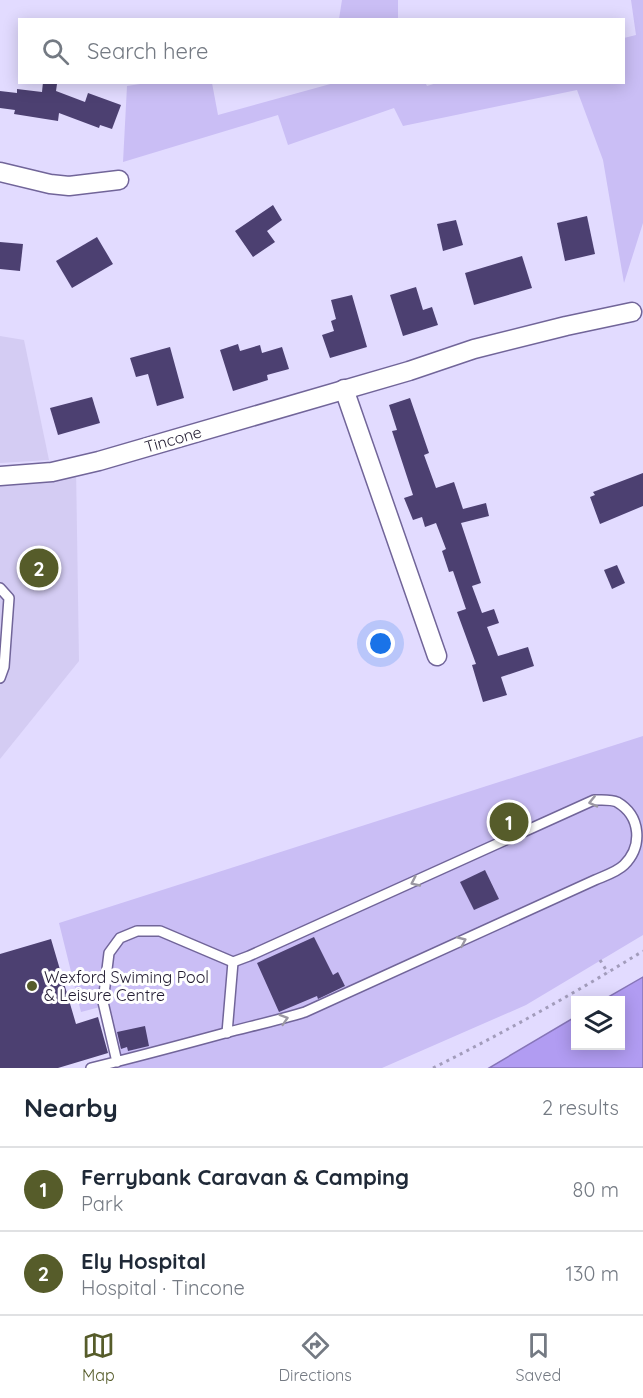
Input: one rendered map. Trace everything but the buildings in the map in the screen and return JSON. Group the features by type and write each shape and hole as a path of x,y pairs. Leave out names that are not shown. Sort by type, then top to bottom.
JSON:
{"street":[{"path":"0,172 50,184 69,186 119,180"},
{"name":"Tincone","path":"0,476 51,472 99,461 409,371 474,349 632,312"},
{"path":"344,389 437,656"}],"lane":[{"path":"0,588 9,597 4,667 0,678"},
{"path":"92,1068 117,1062 227,1033 277,1021 305,1012 623,866 633,853 638,840 637,826 629,811 615,801 594,800 232,962 160,931 136,931 120,938 109,953 103,1002 117,1062"},
{"path":"227,1033 232,962"}],"path":[{"path":"433,1068 490,1040 643,951"},
{"path":"600,960 608,973"}],"shaded area":[{"path":"342,0 398,0 398,18 339,18"},
{"path":"631,0 643,0 643,223 624,283 603,160 577,90 403,126 394,108 288,145 278,115 123,162 127,86 212,84 218,115 330,84 426,84 427,86 434,84 625,84 625,38 636,35"},
{"path":"0,336 24,340 49,460 0,463"},
{"path":"76,466 79,661 0,759 0,476"},
{"path":"643,736 643,935 526,1005 382,1068 116,1068 100,1007 81,1012 59,923"},
{"path":"643,977 643,1068 489,1068 571,1019 571,1050 625,1050 625,996 610,996"}],"place":[{"name":"Ely Hospital","path":"39,568"},
{"name":"Ferrybank Caravan & Camping","path":"509,822"},
{"name":"Wexford Swiming Pool & Leisure Centre","path":"32,986"}]}
